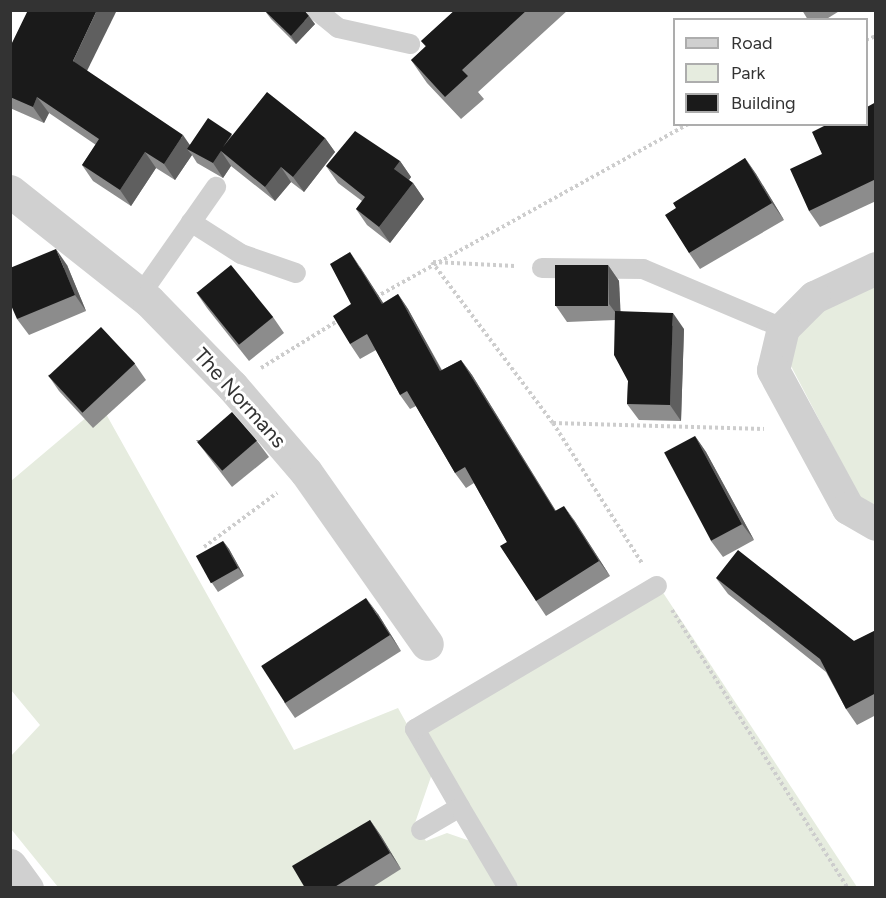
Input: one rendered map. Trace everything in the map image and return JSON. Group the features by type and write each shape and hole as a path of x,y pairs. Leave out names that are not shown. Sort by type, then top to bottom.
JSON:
{"street":[{"name":"The Normans","path":"10,191 141,294 232,387 306,472 427,644"},
{"path":"876,268 814,297 783,328 773,369 803,430 848,508 876,524"},
{"path":"10,866 27,888"}],"lane":[{"path":"316,10 338,28 410,44"},
{"path":"141,294 216,187"},
{"path":"191,222 241,254 296,273"},
{"path":"542,268 644,269 783,328"},
{"path":"508,888 415,729 657,586"},
{"path":"421,830 460,807"}],"path":[{"path":"372,300 432,262 684,126"},
{"path":"432,262 542,268"},
{"path":"232,387 342,318"},
{"path":"554,423 803,430"},
{"path":"204,547 306,472"}],"green space":[{"path":"875,285 875,506 859,496 791,366 793,335 824,310"},
{"path":"101,405 294,750 398,708 433,771 415,823 426,841 447,833 473,842 499,887 58,887 11,829 10,757 40,725 11,690 11,481"},
{"path":"660,588 857,887 519,887 419,727"}],"building":[{"path":"28,10 97,10 73,61 183,135 164,164 145,152 120,190 82,165 99,139 37,97 33,107 10,97 10,47"},
{"path":"304,10 309,16 291,36 265,11"},
{"path":"455,10 527,10 462,70 468,76 445,97 411,60 426,46 421,41"},
{"path":"267,92 325,138 293,177 281,167 265,187 221,151 213,163 187,149 208,118 232,134 223,147"},
{"path":"876,102 876,179 809,211 790,169 822,154 812,132 824,126 868,126 868,106"},
{"path":"355,131 400,161 394,169 413,183 379,227 356,209 365,197 326,166"},
{"path":"745,158 772,203 689,253 665,215 676,208 673,203"},
{"path":"56,249 75,295 17,319 10,303 10,268"},
{"path":"350,252 382,304 398,294 440,371 461,360 555,511 564,506 599,561 536,601 500,546 507,542 465,467 455,473 407,391 400,395 367,334 350,344 333,316 351,304 330,264"},
{"path":"231,265 273,317 239,345 197,293"},
{"path":"555,265 608,265 608,306 555,306"},
{"path":"615,311 673,313 670,405 627,404 628,381 614,355"},
{"path":"101,327 135,364 82,413 48,376"},
{"path":"232,412 257,441 222,471 197,442"},
{"path":"695,436 742,524 711,541 664,452"},
{"path":"223,541 238,568 211,583 196,556"},
{"path":"738,550 854,641 876,630 876,693 846,709 820,659 716,578"},
{"path":"366,598 390,635 285,703 261,666"},
{"path":"370,820 390,853 333,888 305,888 292,866"}]}
